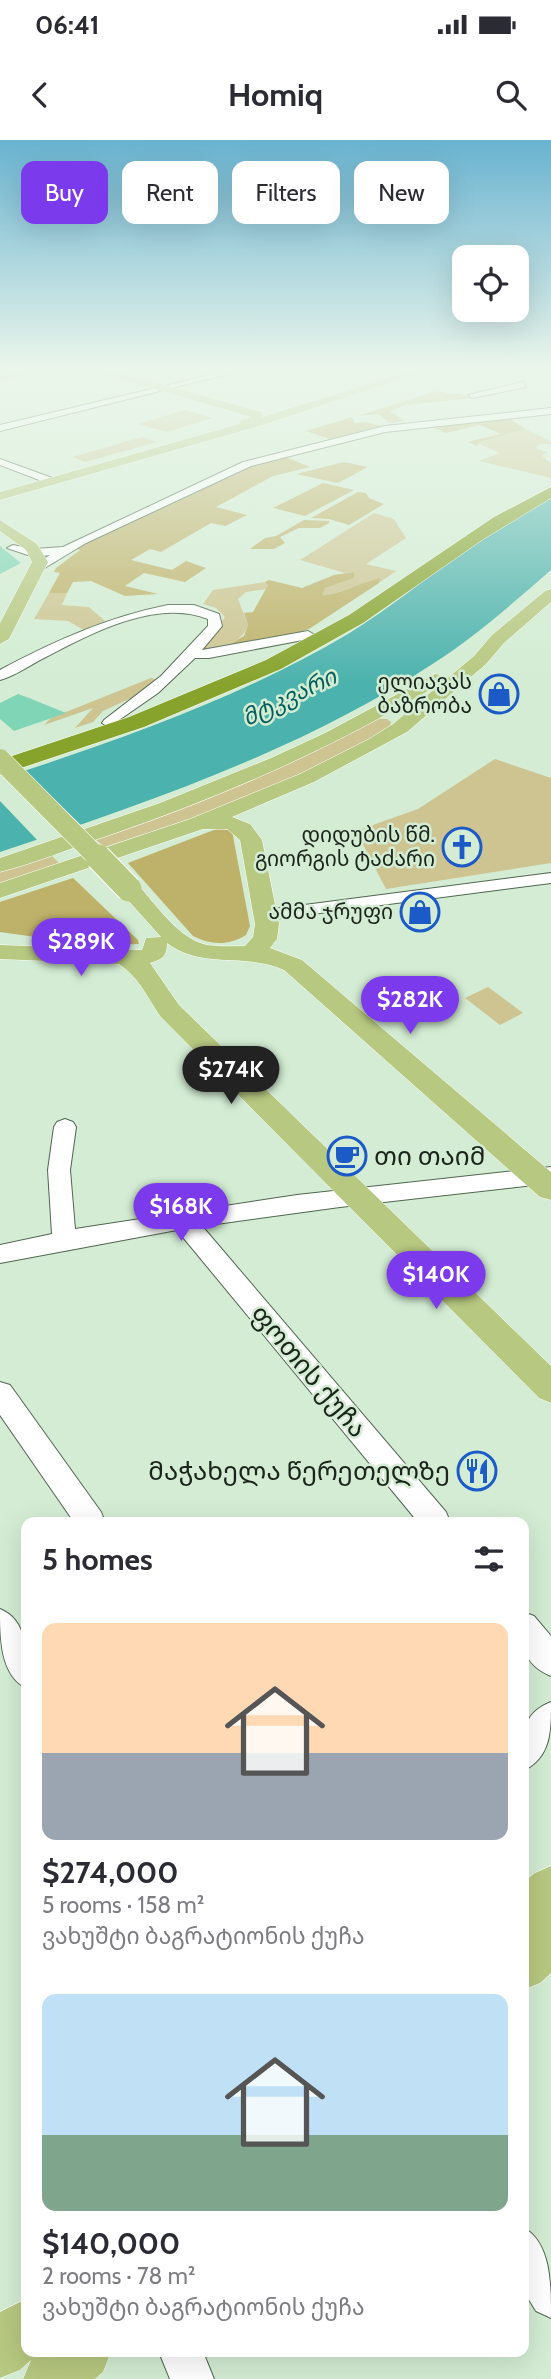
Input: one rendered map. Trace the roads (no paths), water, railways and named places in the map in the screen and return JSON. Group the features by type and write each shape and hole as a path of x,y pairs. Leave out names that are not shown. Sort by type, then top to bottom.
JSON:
{"highway":[{"path":"0,759 109,723 237,670 308,635 360,604 501,508 551,484"},
{"path":"0,768 149,717 290,655 355,620 509,513 551,492"}],"main road":[{"path":"0,496 70,475"},
{"path":"0,639 36,555 4,536"},
{"path":"0,612 27,562 4,536"},
{"path":"0,891 198,824 307,778 400,728 480,660 498,639 551,593"},
{"path":"0,865 128,823 201,795 396,702 498,639"},
{"path":"396,702 394,707 399,713 421,710"},
{"path":"365,718 395,719 400,728"},
{"path":"0,759 120,892 166,958 155,984"},
{"path":"251,840 266,813 307,778"},
{"path":"0,780 120,892 185,945 220,953 254,951 272,955 293,965 546,1181"},
{"path":"198,824 220,821 235,824 246,830 251,840 267,915 265,939 254,951"},
{"path":"0,952 126,958 154,954 155,943"},
{"path":"0,945 39,952"},
{"path":"126,958 150,974 170,1011 551,1388"},
{"path":"529,1961 551,1942"},
{"path":"0,2350 21,2331"},
{"path":"52,2379 77,2357"}],"street":[{"path":"36,475 51,481"},
{"path":"36,555 78,543 222,475"},
{"path":"36,555 51,548 78,543"},
{"path":"3,673 103,627 143,613 177,608 202,610 217,621 191,654 152,694 109,723"},
{"path":"191,654 209,654 308,635"},
{"path":"267,915 551,878"},
{"path":"64,1240 59,1170 65,1126"},
{"path":"0,1254 183,1220 357,1197 546,1181"},
{"name":"ფოთის ქუჩა","path":"183,1220 432,1517"},
{"path":"0,1393 87,1517"},
{"path":"0,1624 21,1663"},
{"path":"529,1634 551,1660"},
{"path":"529,1746 551,1718"},
{"path":"529,2258 551,2296"},
{"path":"183,2357 192,2379"}],"water":[{"name":"მტკვარი","path":"551,498 551,570 450,653 384,694 278,748 112,814 0,852 0,779 178,716 307,657 393,604 486,536"}],"place":[{"name":"ელიავას ბაზრობა","path":"499,694"},
{"name":"დიდუბის წმ. გიორგის ტაძარი","path":"462,847"},
{"name":"ამმა ჯრუფი","path":"420,912"},
{"name":"თი თაიმ","path":"347,1156"},
{"name":"მაჭახელა წერეთელზე","path":"477,1471"}]}
